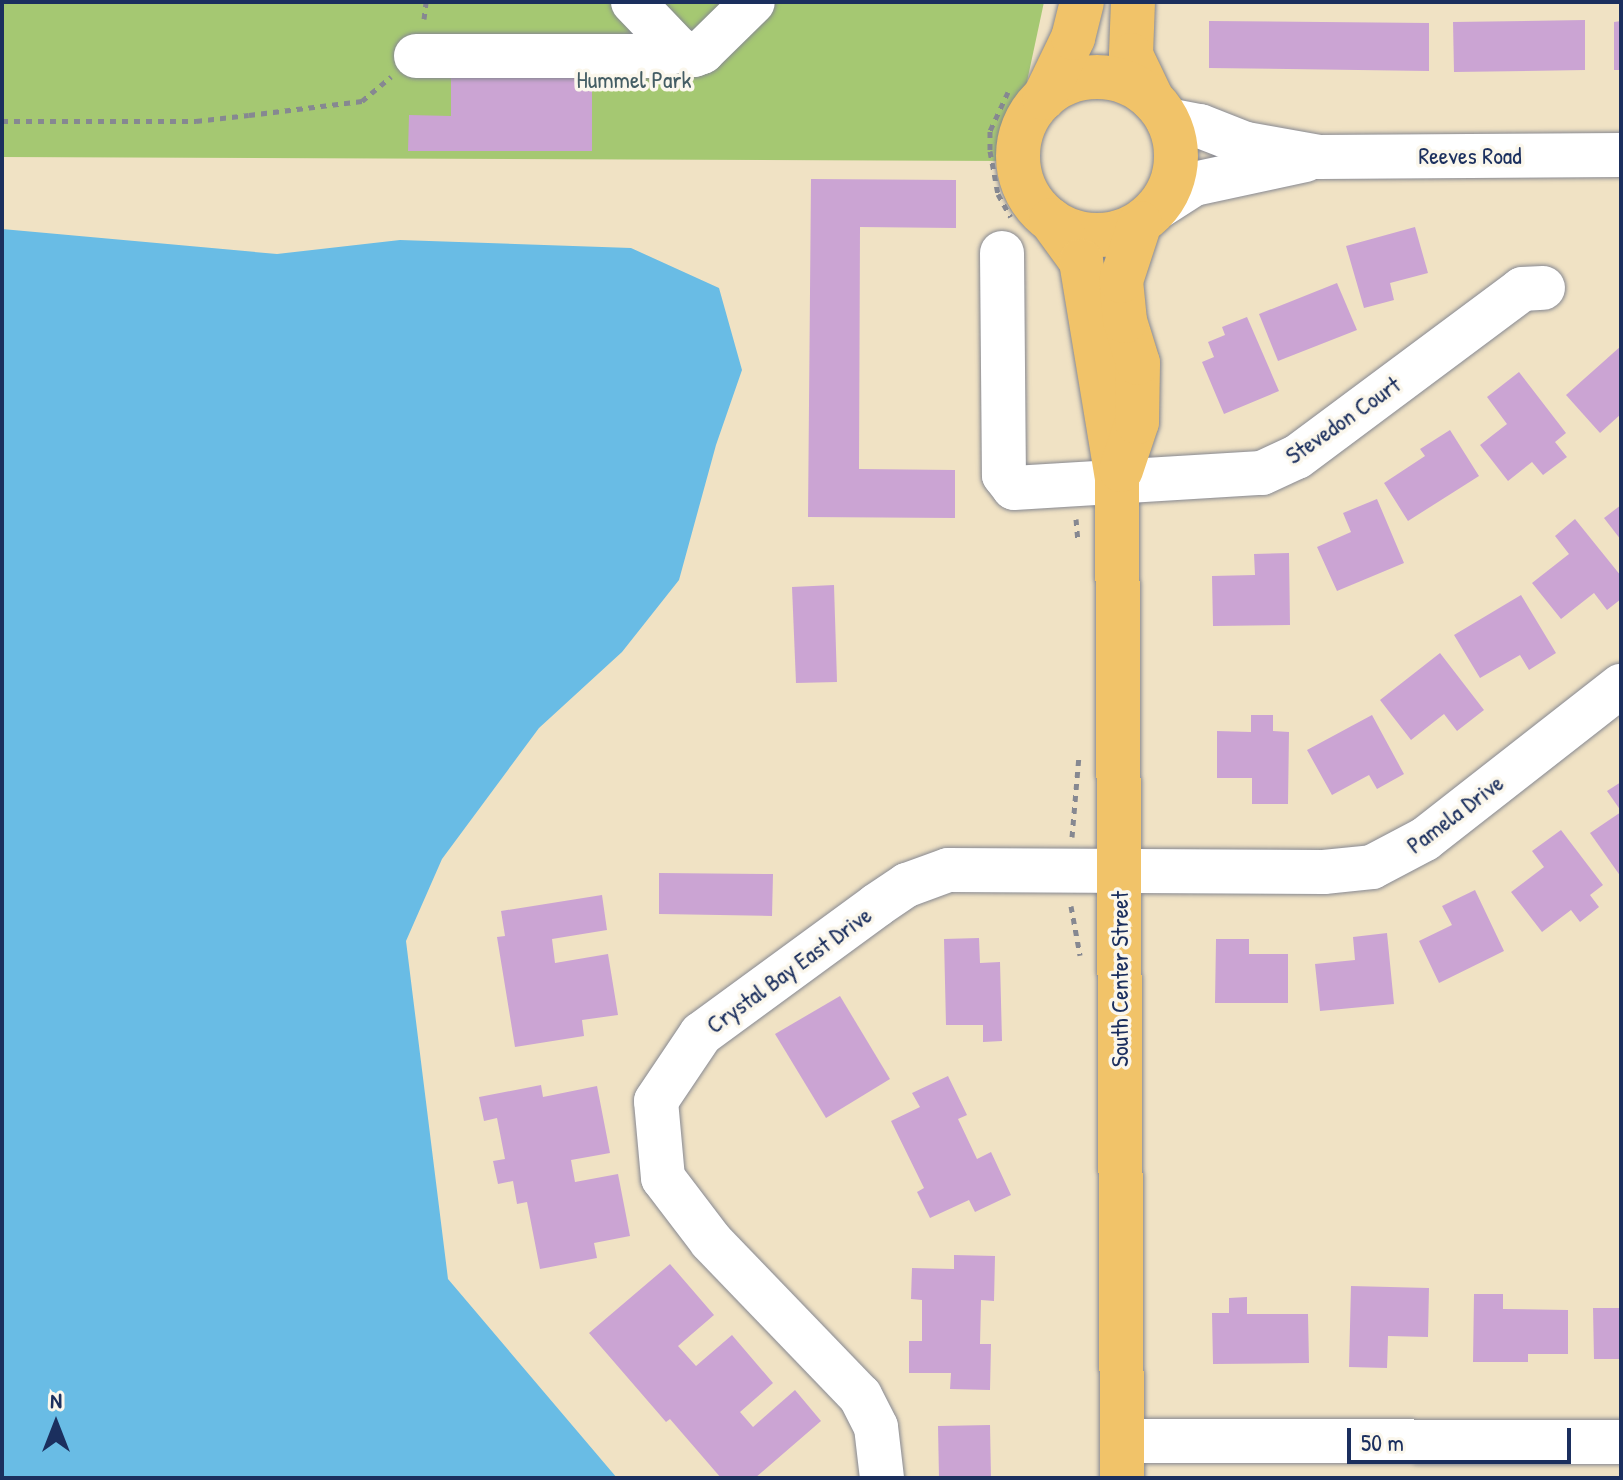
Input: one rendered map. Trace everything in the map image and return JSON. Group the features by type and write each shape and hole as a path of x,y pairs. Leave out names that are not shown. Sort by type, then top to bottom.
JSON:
{"main road":[{"path":"1082,2 1073,38 1031,91 1029,116 1020,137 1018,161 1023,183 1034,204 1024,232 1072,231 1095,235 1118,232 1149,215 1170,187 1176,165 1175,142 1131,55 1133,2"},
{"path":"1031,91 1075,81 1110,78 1132,85 1160,109"},
{"name":"South Center Street","path":"1117,479 1137,422 1138,363 1125,321 1121,281 1149,215"},
{"name":"South Center Street","path":"1024,232 1081,261 1117,479 1122,1460"}],"street":[{"path":"633,2 691,51"},
{"path":"416,56 660,56 691,51 753,2"},
{"name":"Reeves Road","path":"1160,109 1246,144 1319,157 1621,155"},
{"name":"Reeves Road","path":"1149,215 1194,184 1319,157"},
{"name":"Stevedon Court","path":"1024,232 1004,475 1014,488 1075,486 1117,479 1247,476 1297,457 1522,289 1543,288"},
{"name":"Pamela Drive","path":"1119,870 1324,872 1372,867 1425,839 1621,686"},
{"name":"Crystal Bay East Drive","path":"882,1478 876,1427 860,1396 711,1241 663,1178 656,1101 673,1071 701,1034 907,885 948,870 997,868 1099,874 1119,870"},
{"path":"1122,1460 1621,1442"}],"path":[{"path":"2,121 196,121 362,101 416,56 426,2"},
{"path":"1024,232 998,194 990,131 1004,95 1031,91"},
{"path":"1075,486 1078,545"},
{"path":"1079,749 1070,901 1081,964"}],"green space":[{"name":"Hummel Park","path":"2,2 1044,2 1010,161 2,157"}],"water":[{"path":"2,229 277,254 400,240 631,248 719,288 742,370 716,445 679,580 622,652 539,728 442,859 406,941 448,1279 617,1478 2,1478"}],"building":[{"path":"1585,20 1585,70 1454,72 1453,22"},
{"path":"1209,21 1429,23 1429,71 1209,68"},
{"path":"1621,21 1621,70 1614,70 1614,22"},
{"path":"451,74 592,74 592,151 408,151 409,115 451,116"},
{"path":"811,179 956,180 956,228 860,227 859,469 955,470 955,518 808,517"},
{"path":"1415,227 1428,273 1390,283 1394,300 1364,308 1346,246"},
{"path":"1337,283 1357,330 1278,361 1259,314"},
{"path":"1247,317 1279,391 1224,414 1202,362 1214,357 1208,342 1225,335 1222,327"},
{"path":"1621,346 1621,414 1600,433 1566,395"},
{"path":"1519,372 1566,433 1555,442 1567,457 1543,475 1532,462 1508,481 1480,445 1507,424 1487,397"},
{"path":"1450,430 1479,476 1408,521 1384,483 1425,456 1420,449"},
{"path":"1377,499 1404,563 1337,591 1317,547 1351,532 1343,513"},
{"path":"1621,505 1621,540 1604,518"},
{"path":"1575,519 1621,576 1621,599 1607,610 1594,593 1561,619 1532,583 1569,554 1555,536"},
{"path":"1289,553 1290,625 1213,626 1212,576 1255,575 1254,554"},
{"path":"834,585 837,682 796,683 792,587"},
{"path":"1521,595 1556,653 1529,670 1520,655 1480,678 1454,635"},
{"path":"1440,653 1484,710 1457,731 1444,714 1411,740 1380,700"},
{"path":"1251,715 1273,715 1273,731 1289,732 1288,804 1252,804 1252,778 1217,778 1217,731 1251,732"},
{"path":"1372,715 1404,774 1377,789 1369,775 1332,795 1307,750"},
{"path":"1621,782 1621,811 1607,791"},
{"path":"1621,812 1621,877 1590,833"},
{"path":"1561,830 1603,885 1590,895 1599,907 1580,922 1571,910 1542,932 1511,892 1544,867 1532,851"},
{"path":"659,873 773,874 772,916 659,914"},
{"path":"1475,890 1504,951 1439,983 1419,941 1452,925 1442,906"},
{"path":"602,895 607,930 552,939 555,963 608,954 618,1015 582,1020 584,1036 515,1047 497,937 505,936 501,911"},
{"path":"1387,933 1394,1004 1320,1011 1315,964 1355,960 1353,937"},
{"path":"979,938 980,963 1000,962 1002,1041 983,1042 983,1025 946,1025 944,939"},
{"path":"1216,939 1249,939 1249,954 1288,954 1288,1003 1215,1003"},
{"path":"840,996 890,1079 826,1118 775,1034"},
{"path":"948,1076 967,1115 958,1119 977,1159 991,1152 1011,1195 975,1212 969,1200 930,1218 917,1192 924,1188 891,1121 920,1107 912,1093"},
{"path":"541,1085 543,1097 597,1086 610,1153 571,1160 575,1182 618,1174 630,1236 594,1243 597,1258 540,1269 527,1202 517,1204 513,1181 498,1184 493,1161 505,1159 497,1118 484,1121 479,1097"},
{"path":"954,1255 995,1256 994,1301 981,1300 980,1344 991,1344 990,1390 950,1389 951,1373 909,1373 909,1341 922,1341 922,1300 911,1299 912,1268 954,1269"},
{"path":"670,1264 714,1315 678,1346 696,1366 732,1335 773,1383 740,1412 753,1427 795,1390 821,1421 755,1478 721,1478 670,1419 666,1422 589,1333"},
{"path":"1351,1286 1429,1288 1428,1337 1388,1336 1387,1368 1349,1367"},
{"path":"1474,1294 1503,1294 1503,1309 1568,1310 1568,1354 1528,1354 1528,1362 1473,1362"},
{"path":"1247,1297 1247,1314 1308,1314 1309,1363 1213,1364 1212,1313 1229,1313 1229,1298"},
{"path":"1593,1308 1621,1308 1621,1359 1594,1359"},
{"path":"990,1425 991,1478 939,1478 938,1426"}]}
